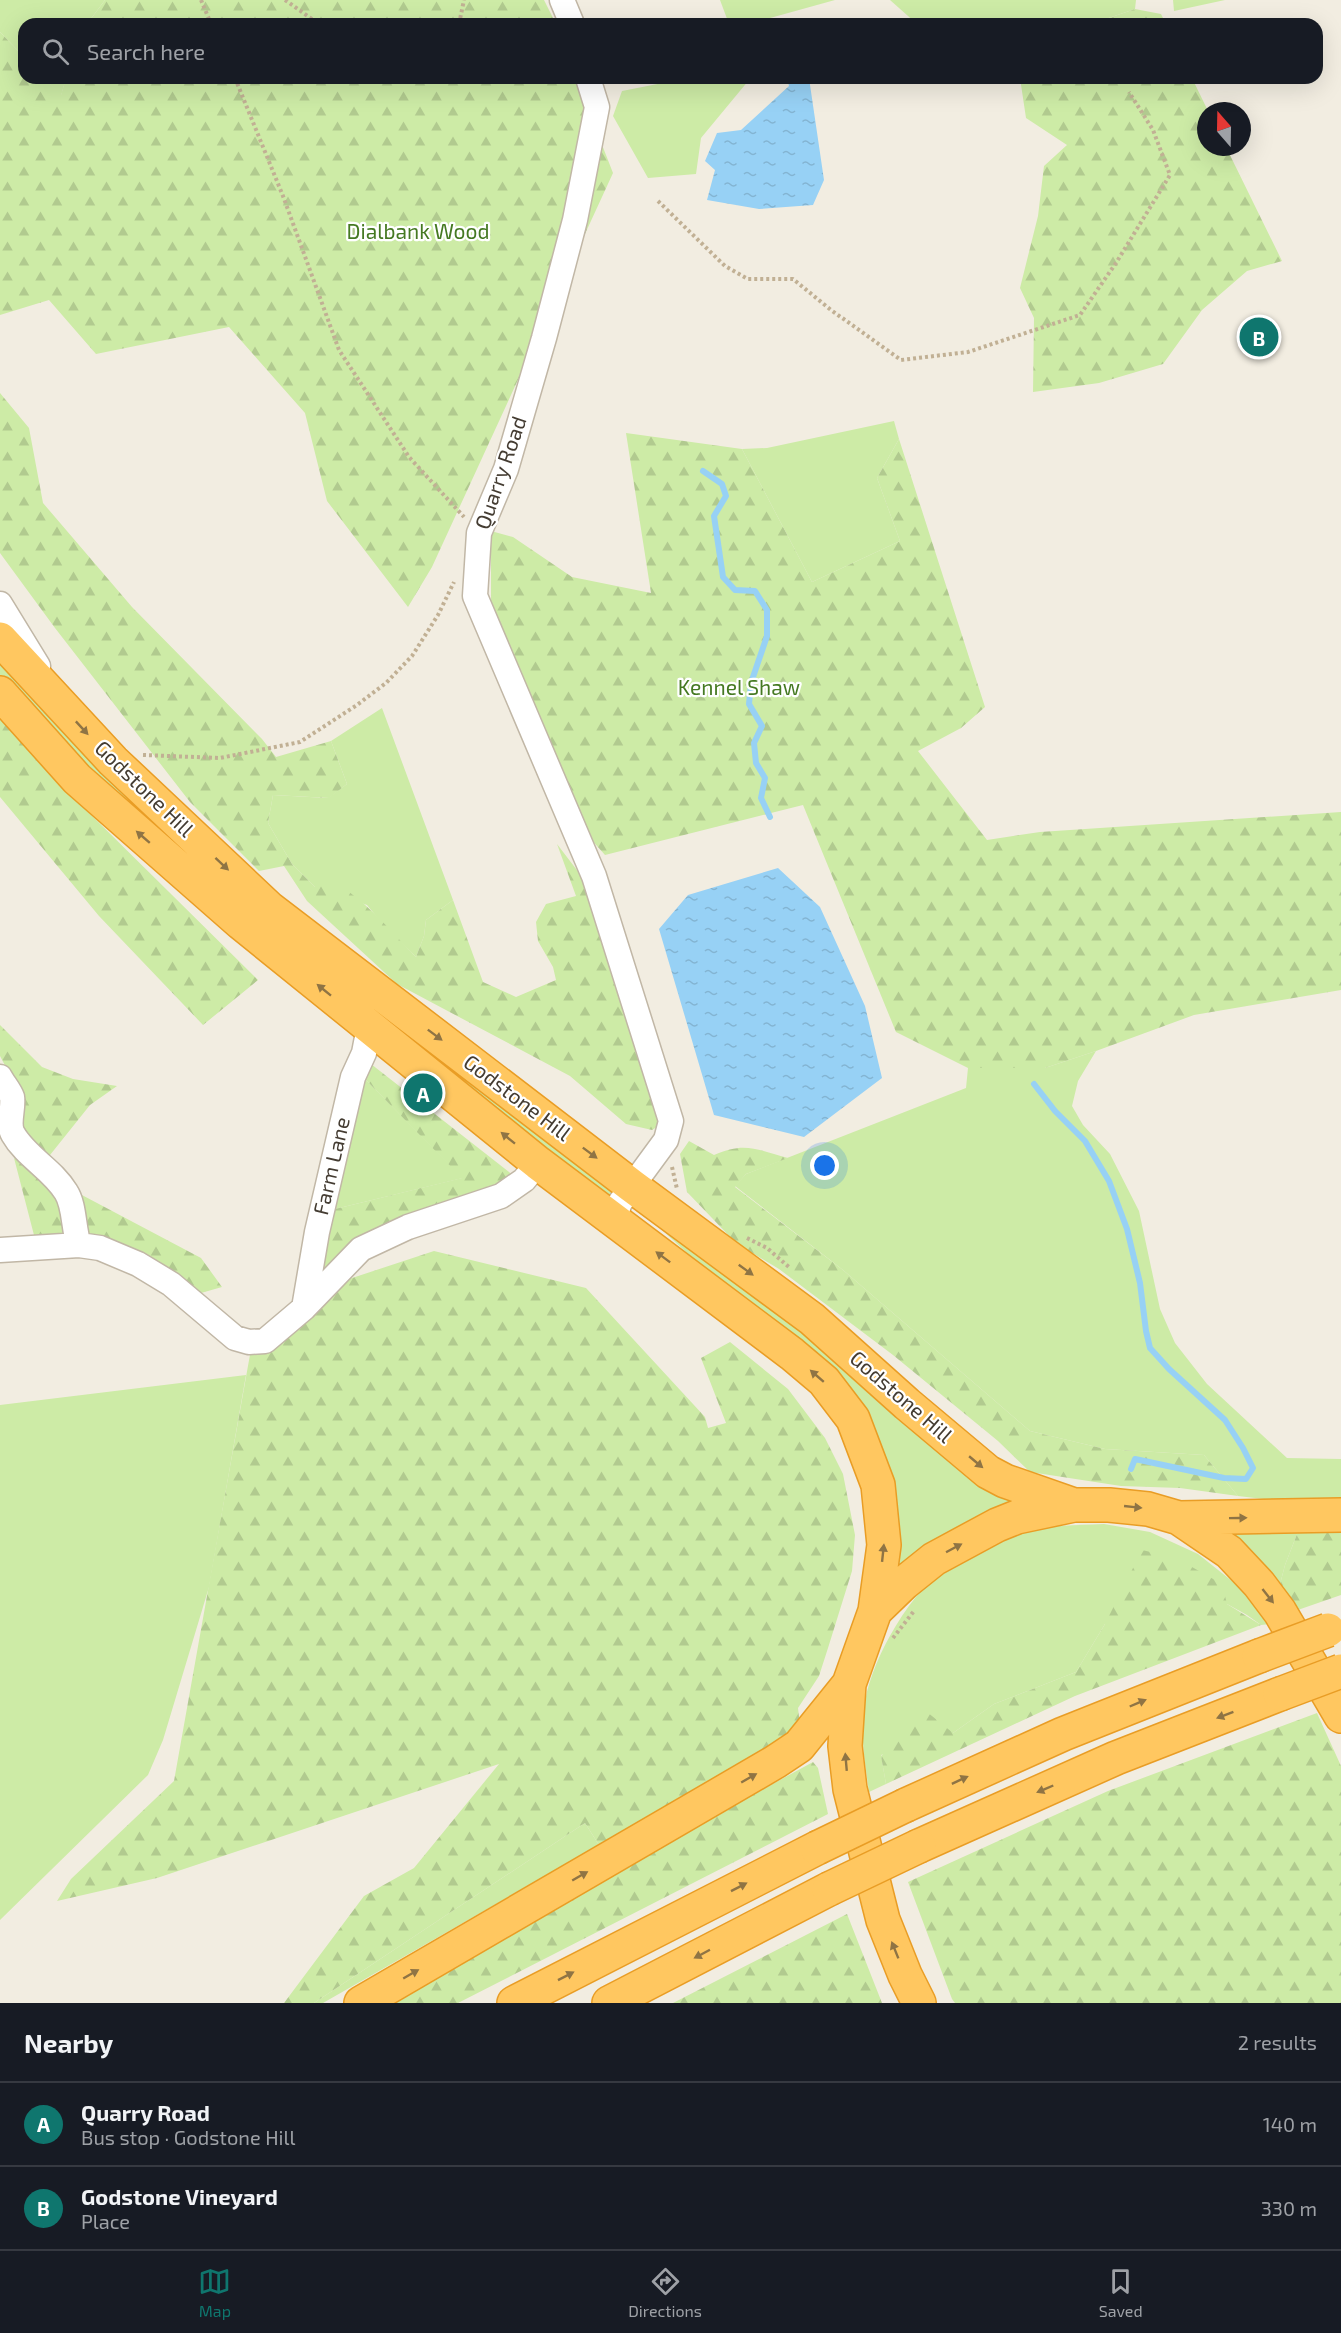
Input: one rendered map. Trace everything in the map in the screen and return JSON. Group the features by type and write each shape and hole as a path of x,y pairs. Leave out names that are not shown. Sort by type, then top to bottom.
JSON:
{"highway":[{"name":"Godstone Hill","path":"0,639 113,761 269,908 632,1186 812,1319 907,1404 988,1472 1005,1481 1074,1505"},
{"name":"Godstone Hill","path":"0,693 77,779 241,923 538,1163 792,1354 824,1381 853,1419 878,1485 884,1545 876,1611"},
{"path":"919,2003 883,1920 850,1789 845,1746 849,1684 876,1611 904,1583 934,1559 997,1525 1017,1517 1074,1505 1108,1505 1148,1509 1179,1518 1341,1515"},
{"path":"1179,1518 1229,1552 1259,1584 1280,1612 1341,1716"},
{"path":"514,2003 816,1848 906,1805 1063,1734 1334,1627"},
{"path":"609,2003 829,1889 919,1846 1116,1758 1341,1671"},
{"path":"361,2003 775,1762 799,1746 849,1684"}],"street":[{"path":"562,0 570,18"},
{"name":"Quarry Road","path":"590,84 597,107 575,220 506,469 478,533 475,596 594,876 671,1121 666,1140 619,1204 615,1222"},
{"path":"0,604 34,657 51,694"},
{"name":"Farm Lane","path":"304,1308 317,1232 352,1077 364,1053 369,1027"},
{"path":"0,1077 12,1097 11,1132 32,1158 60,1183 68,1194 79,1245"},
{"path":"0,1250 79,1245 100,1248 138,1264 171,1284 235,1338 249,1342 265,1341 304,1308 361,1249 408,1227 501,1196 524,1180 538,1163"}],"path":[{"path":"201,0 208,18"},
{"path":"285,0 310,18"},
{"path":"460,18 464,0"},
{"path":"237,84 283,196 339,350 409,458 478,533"},
{"path":"658,201 725,266 748,279 793,279 831,310 901,360 968,352 1080,315 1116,263 1170,176 1153,130 1129,92"},
{"path":"113,761 147,754 220,758 300,741 357,705 386,682 412,656 438,615 457,572"}],"green space":[{"path":"0,0 105,0 92,18 18,18 18,51 0,32"},
{"path":"105,0 544,0 553,18 92,18"},
{"path":"720,0 835,0 770,18 727,18"},
{"path":"890,0 1136,0 1135,9 1109,18 910,18"},
{"path":"1173,0 1225,0 1174,11"},
{"path":"1135,9 1161,14 1163,18 1109,18"},
{"name":"Dialbank Wood","path":"0,32 18,51 18,84 50,84 61,95 64,84 578,84 613,173 432,567 408,607 327,501 305,413 229,327 96,354 49,300 0,315"},
{"path":"50,84 64,84 61,96"},
{"path":"658,84 746,84 701,138 696,174 648,178 613,116 622,91"},
{"path":"1021,84 1195,84 1204,102 1197,102 1197,156 1230,156 1282,261 1247,271 1202,310 1163,364 1099,383 1033,392 1034,318 1020,288 1038,216 1044,166 1067,145 1026,118"},
{"path":"0,393 29,428 43,503 132,607 262,739 276,757 331,741 347,784 329,798 273,795 268,823 292,864 315,887 334,885 343,888 365,905 416,957 424,936 426,920 453,900 483,982 516,997 556,980 553,967 538,941 536,922 546,904 576,896 557,844 586,882 665,1122 652,1130 626,1124 570,1076 397,984 307,901 284,866 259,871 190,802 0,553"},
{"path":"894,421 899,439 877,478 900,541 812,582 742,449 767,448"},
{"name":"Kennel Shaw","path":"626,433 742,449 812,582 900,541 877,478 899,439 985,707 961,728 918,751 987,840 1040,832 1341,812 1341,990 1194,1015 1045,1068 968,1068 896,1032 803,805 605,855 582,829 491,605 491,531 513,537 572,577 651,593"},
{"path":"0,658 616,1191 608,1200 379,1024 58,741 0,675"},
{"path":"382,708 453,900 426,920 424,936 416,957 385,927 367,905 315,887 292,864 268,823 273,795 328,798 347,784 331,741"},
{"path":"0,717 81,805 258,980 203,1025 99,916 0,797"},
{"path":"0,1025 42,1067 73,1079 117,1086 90,1105 46,1160 20,1127 22,1098 0,1056"},
{"path":"1096,1051 1078,1081 1072,1106 1083,1125 1110,1154 1139,1211 1160,1309 1175,1343 1207,1384 1287,1458 1341,1459 1341,1499 1297,1503 1238,1496 1204,1455 1105,1449 1030,1431 843,1270 735,1186 746,1174 966,1088 968,1068 1045,1068"},
{"path":"371,1064 514,1176 314,1289 335,1209 462,1178 364,1078"},
{"path":"364,1078 463,1178 335,1209"},
{"path":"689,1141 714,1155 734,1148 751,1148 788,1158 746,1174 735,1187 843,1270 1030,1431 1105,1449 1204,1455 1238,1496 1180,1488 1121,1486 1030,1472 998,1441 893,1355 779,1269 736,1243 687,1192 680,1154"},
{"path":"14,1158 45,1183 51,1191 60,1210 67,1239 35,1239"},
{"path":"80,1194 201,1258 222,1287 194,1295 147,1254 84,1238"},
{"path":"650,1219 1038,1505 895,1578 900,1542 897,1502 881,1454 720,1283"},
{"path":"434,1251 586,1288 705,1417 708,1428 726,1423 701,1358 730,1342 788,1389 825,1438 843,1474 855,1535 852,1571 819,1676 798,1708 800,1725 795,1731 599,1845 585,1823 314,2003 284,2003 364,1896 414,1868 499,1764 157,1878 57,1901 71,1879 174,1781 251,1349 343,1281"},
{"path":"246,1375 209,1587 163,1740 148,1775 0,1920 0,1405"},
{"path":"1104,1524 1150,1532 1198,1554 1242,1589 1270,1624 1261,1625 1227,1604 1105,1624 1076,1672 994,1704 953,1733 881,1755 886,1784 869,1792 863,1747 865,1701 886,1644 896,1625 922,1590 951,1563 1007,1537 1040,1528"},
{"path":"1341,1527 1341,1595 1292,1612 1278,1592 1285,1565 1299,1529"},
{"path":"1207,1528 1299,1529 1285,1565 1278,1592"},
{"path":"1142,1550 1176,1558 1222,1584 1227,1604 1261,1625 1075,1696 886,1784 881,1756 927,1712 953,1733 994,1704 1076,1672 1105,1624"},
{"path":"1317,1713 1341,1766 1341,2003 955,2003 908,1882 1108,1791"},
{"path":"813,1762 818,1768 828,1814 458,2003 387,2003 679,1835"},
{"path":"585,1823 599,1845 323,2003 314,2003"},
{"path":"847,1914 882,2003 673,2003"}],"water":[{"path":"788,84 810,84 824,180 813,205 759,209 707,200 715,170 705,161 717,133 741,130"},
{"path":"778,868 820,907 865,1006 882,1078 804,1137 714,1115 659,929 688,895"}],"waterway":[{"path":"703,471 722,484 726,496 714,516 723,577 735,590 755,591 767,610 767,636 751,683 749,704 762,726 754,743 756,763 765,778 761,798 770,817"},
{"path":"1034,1084 1055,1111 1085,1141 1109,1181 1127,1229 1140,1283 1150,1348 1169,1369 1225,1420 1253,1468 1246,1479 1224,1478 1135,1459 1131,1469"}],"place":[{"name":"Godstone Vineyard","path":"1259,337"},
{"name":"Quarry Road","path":"423,1093"}]}
